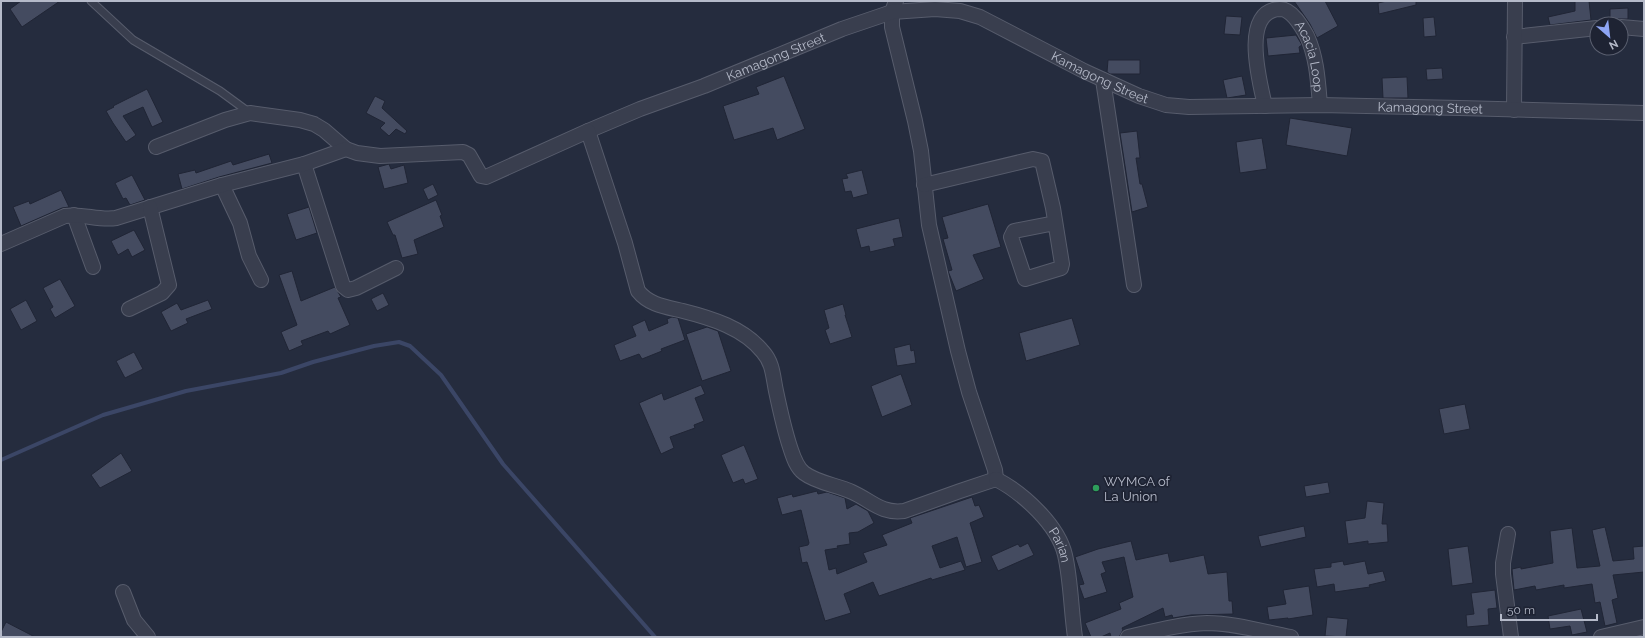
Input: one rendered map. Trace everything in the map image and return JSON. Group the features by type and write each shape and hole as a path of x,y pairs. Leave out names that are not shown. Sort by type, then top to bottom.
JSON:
{"street":[{"path":"1514,110 1515,1"},
{"path":"588,131 638,291 642,296 653,303 706,317 728,326 755,343 763,351 771,366 785,432 795,461 805,473 810,477 843,488 889,512 904,512 960,490 996,479 995,470 969,392 958,350 930,225 921,151 892,27 894,6"},
{"name":"Kamagong Street","path":"346,149 357,153 380,156 463,152 469,155 481,176 486,177 588,131 704,86 894,6 960,11 980,17 1103,80 1139,96 1166,105 1189,107 1320,106 1644,113"},
{"name":"Acacia Loop","path":"1265,106 1258,71 1256,39 1260,21 1264,15 1280,9 1287,11 1294,17 1307,36 1316,61 1320,106"},
{"path":"1629,28 1644,29"},
{"path":"1514,37 1589,29"},
{"path":"1103,80 1134,285"},
{"path":"1,244 62,218 74,216 102,220 109,219 222,185 304,164 346,149 324,130 314,124 300,120 250,113 225,120 156,147"},
{"path":"924,185 1033,159 1042,161 1055,223 1062,264 1061,268 1025,279 1011,238 1012,234 1014,231 1055,223"},
{"path":"304,164 343,286 348,290 356,288 396,268"},
{"path":"222,185 240,223 249,256 262,280"},
{"path":"129,308 162,294 169,285 150,207"},
{"path":"74,216 93,267"},
{"name":"Parian","path":"996,479 1028,502 1049,522 1058,538 1065,554 1075,637"},
{"path":"1508,534 1503,574 1512,637"},
{"path":"123,592 134,620 148,637"},
{"path":"1128,637 1173,627 1207,623 1248,628 1291,637"},
{"path":"1601,637 1644,628"}],"lane":[{"path":"90,1 133,40 220,91 250,113"}],"building":[{"path":"21,1 60,1 22,27 10,9"},
{"path":"1294,1 1325,1 1338,26 1317,38 1310,24"},
{"path":"1387,1 1416,1 1416,5 1379,14 1378,3"},
{"path":"1575,1 1589,1 1591,16 1589,16 1589,20 1550,25 1548,17 1575,11"},
{"path":"1628,8 1628,16 1610,16 1610,9"},
{"path":"1226,16 1242,17 1240,35 1224,34"},
{"path":"1434,17 1436,36 1424,37 1423,18"},
{"path":"1296,35 1302,45 1299,47 1300,53 1268,56 1266,38"},
{"path":"1108,60 1140,60 1140,74 1110,74 1107,72"},
{"path":"1442,68 1443,79 1427,80 1426,69"},
{"path":"784,76 805,129 777,140 773,128 734,140 723,106 759,94 756,87"},
{"path":"1242,76 1246,95 1227,98 1223,80"},
{"path":"1407,77 1408,98 1383,98 1382,78"},
{"path":"147,89 163,122 152,127 143,107 123,116 136,135 126,142 106,111"},
{"path":"375,96 385,101 382,108 407,131 405,134 396,129 389,136 380,128 385,123 366,113"},
{"path":"1290,118 1352,128 1347,156 1286,145"},
{"path":"1137,131 1140,158 1136,158 1140,184 1142,184 1148,207 1132,212 1120,133"},
{"path":"1262,138 1267,169 1240,173 1236,142"},
{"path":"269,154 272,163 219,177 182,189 178,174 195,170 196,173 231,161 233,165"},
{"path":"389,164 391,169 404,165 408,183 384,189 378,167"},
{"path":"862,170 868,194 853,198 851,191 845,192 842,179 848,178 846,174"},
{"path":"132,175 145,200 130,205 126,198 123,199 115,183"},
{"path":"433,184 438,195 428,200 423,189"},
{"path":"61,190 69,207 62,208 21,226 13,207 29,201 30,204"},
{"path":"436,200 442,215 440,216 444,227 414,240 418,254 402,258 395,235 393,235 387,222"},
{"path":"988,204 1001,247 973,255 984,279 956,291 948,271 952,270 943,239 948,238 942,217"},
{"path":"309,207 317,233 296,240 287,214"},
{"path":"899,218 903,237 893,239 895,246 870,252 869,246 861,248 856,229"},
{"path":"134,230 145,250 132,257 128,249 118,255 111,241"},
{"path":"292,271 301,301 335,287 341,297 338,298 350,325 330,334 328,331 301,341 303,345 289,351 281,332 297,325 279,275"},
{"path":"60,279 75,306 55,318 50,309 53,307 43,288"},
{"path":"383,293 389,305 377,311 371,299"},
{"path":"26,300 37,321 21,330 10,309"},
{"path":"208,300 212,309 186,319 188,323 171,331 161,312 177,303 181,310"},
{"path":"843,304 852,337 830,344 825,330 829,328 824,310"},
{"path":"672,317 678,318 685,340 661,349 662,351 642,359 639,354 620,361 614,345 636,336 632,326 645,320 649,331 668,323 667,319"},
{"path":"1072,318 1080,345 1026,361 1019,333"},
{"path":"707,327 718,331 731,371 702,381 686,334"},
{"path":"910,344 911,351 914,350 916,363 897,366 894,348"},
{"path":"134,352 143,369 125,378 116,361"},
{"path":"901,374 912,405 882,417 871,386"},
{"path":"701,385 705,394 695,398 704,421 694,425 695,428 670,437 674,448 661,454 639,403 662,393 664,400"},
{"path":"1465,404 1470,429 1444,434 1439,409"},
{"path":"744,445 758,479 745,484 743,479 733,483 721,455"},
{"path":"121,453 132,471 100,488 91,475"},
{"path":"1328,482 1330,493 1306,497 1304,486"},
{"path":"817,491 818,494 827,492 845,498 847,509 856,504 868,511 874,523 858,532 849,533 850,544 825,550 829,570 836,568 837,574 867,562 863,553 887,545 882,535 912,523 910,518 972,497 975,506 979,505 984,517 970,523 982,562 966,567 957,537 932,546 940,568 961,561 965,570 932,580 931,578 879,596 873,582 844,594 851,613 825,621 807,562 802,563 799,547 808,545 809,543 801,510 782,515 777,498 792,494 793,497"},
{"path":"1367,501 1384,503 1382,524 1387,524 1388,542 1368,544 1368,541 1348,544 1345,521 1365,518"},
{"path":"1304,526 1306,537 1261,547 1258,536"},
{"path":"1605,527 1613,561 1634,559 1633,547 1644,546 1644,572 1613,575 1618,598 1612,600 1617,623 1605,626 1600,602 1595,603 1592,584 1564,588 1564,585 1536,590 1535,586 1514,590 1512,569 1521,567 1521,569 1553,563 1550,531 1572,528 1577,568 1600,566 1592,530"},
{"path":"1131,541 1136,560 1168,553 1170,562 1204,555 1208,574 1227,572 1229,601 1232,601 1233,614 1191,615 1173,618 1172,615 1165,617 1163,608 1122,628 1123,630 1119,637 1111,637 1110,633 1101,637 1091,637 1085,623 1121,609 1119,603 1133,597 1124,557 1102,562 1106,572 1101,574 1107,592 1084,599 1079,585 1084,584 1075,557 1098,549"},
{"path":"1028,543 1034,555 998,571 991,556 1018,544 1020,547"},
{"path":"1468,546 1473,583 1452,586 1448,549"},
{"path":"1343,561 1344,565 1365,561 1368,574 1383,571 1386,581 1369,585 1370,587 1335,592 1334,584 1317,587 1314,569 1331,567 1331,563"},
{"path":"1309,586 1313,615 1269,620 1267,607 1286,604 1283,590"},
{"path":"1495,590 1497,608 1488,609 1489,625 1467,627 1466,615 1474,614 1471,593"},
{"path":"1581,609 1587,632 1572,635 1570,626 1550,629 1548,616"},
{"path":"1327,617 1348,619 1346,637 1325,636"},
{"path":"6,622 35,637 1,637 1,632"}],"waterway":[{"path":"1,460 103,415 186,391 281,373 313,362 374,346 399,342 410,346 441,375 503,464 655,637"}],"place":[{"name":"WYMCA of La Union","path":"1096,488"}]}
